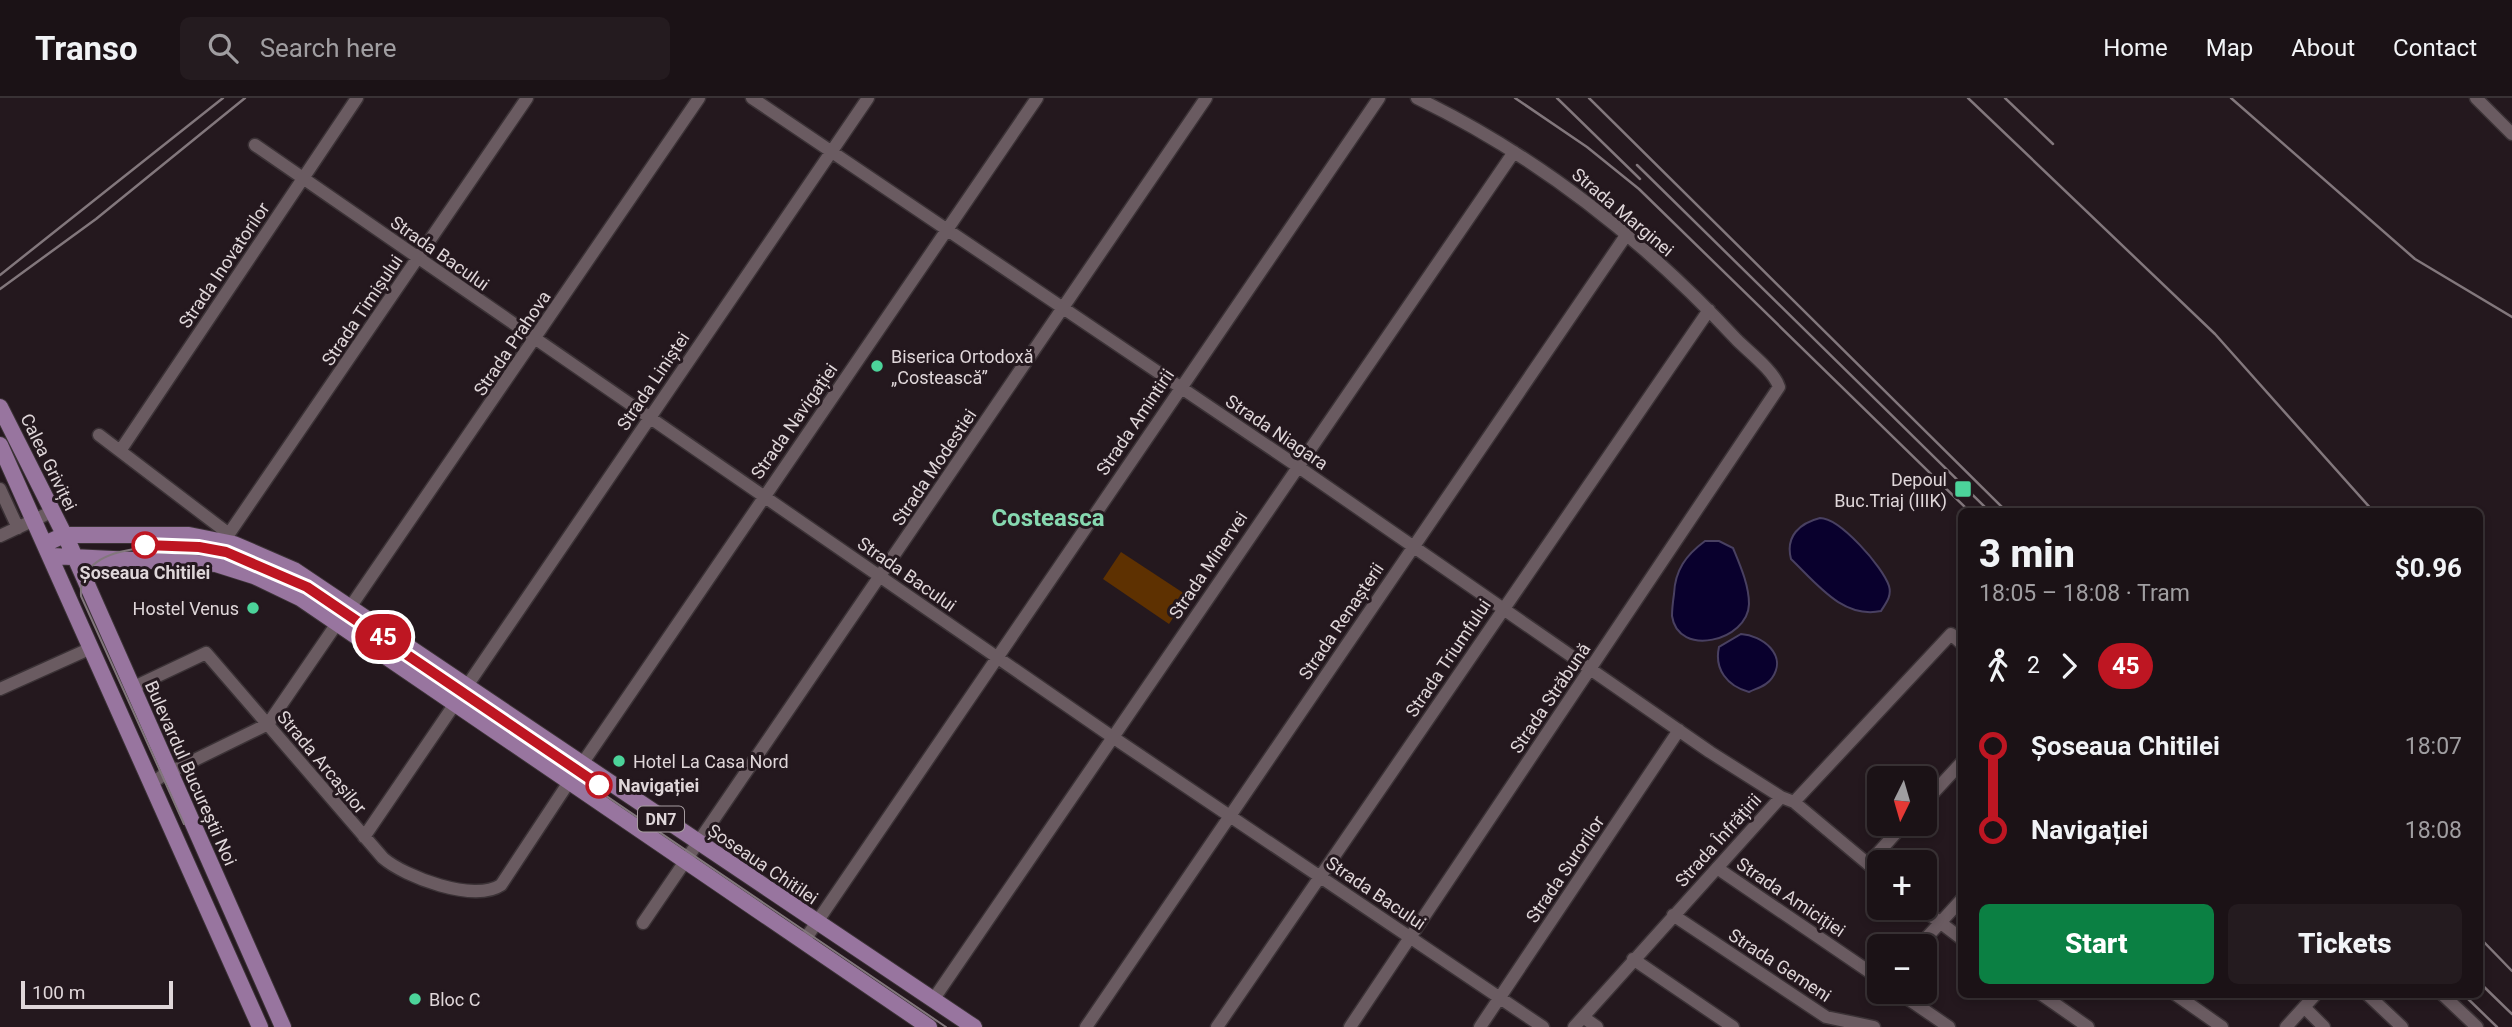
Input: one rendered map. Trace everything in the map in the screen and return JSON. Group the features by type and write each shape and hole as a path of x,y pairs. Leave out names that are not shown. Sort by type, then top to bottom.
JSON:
{"main road":[{"name":"Calea Griviței","path":"0,407 64,535"},
{"name":"Calea Griviței","path":"0,445 48,550"},
{"name":"Șoseaua Chitilei","path":"48,550 64,535 176,534 227,537 294,570 974,1027"},
{"name":"Bulevardul Bucureștii Noi","path":"64,535 283,1027"},
{"name":"DN7","path":"48,550 75,559 187,560 231,568 285,590 338,622 929,1027"},
{"path":"48,550 89,649 260,1027"}],"street":[{"name":"Strada Inovatorilor","path":"120,451 357,98"},
{"name":"Strada Timișului","path":"227,537 527,98"},
{"name":"Strada Prahova","path":"351,606 536,340 699,98"},
{"name":"Strada Niagara","path":"752,98 1781,797"},
{"name":"Strada Liniștei","path":"455,703 648,417 869,98"},
{"name":"Strada Navigației","path":"582,764 1037,98"},
{"name":"Strada Modestiei","path":"643,923 1206,98"},
{"name":"Strada Amintirii","path":"804,941 1379,98"},
{"name":"Strada Marginei","path":"1416,98 1514,152 1576,193 1626,234 1709,310 1779,387"},
{"path":"2476,98 2512,134"},
{"name":"Strada Bacului","path":"255,145 1111,736 1543,1027"},
{"name":"Strada Minervei","path":"933,1000 1111,736 1514,152"},
{"name":"Strada Renașterii","path":"1086,1027 1626,234"},
{"name":"Strada Triumfului","path":"1217,1027 1709,310"},
{"name":"Strada Străbună","path":"1350,1027 1779,387"},
{"name":"Șoseaua Chitilei","path":"99,435 227,537"},
{"path":"0,489 18,528"},
{"path":"0,536 51,512"},
{"path":"151,784 268,724 338,622"},
{"path":"1794,802 1951,634 1958,640"},
{"path":"0,689 89,649"},
{"name":"Strada Arcașilor","path":"132,688 206,653 383,858 409,877 469,890 489,891 501,885 569,782"},
{"path":"363,837 455,703"},
{"name":"Strada Surorilor","path":"1480,1027 1679,730"},
{"path":"1937,789 1958,766"},
{"name":"Strada Înfrățirii","path":"1574,1027 1781,797 1794,802 1867,863"},
{"path":"1881,850 1893,836"},
{"name":"Strada Amiciției","path":"1717,868 1867,970"},
{"path":"1929,934 1958,903"},
{"name":"Strada Gemeni","path":"1673,915 1826,1017 1874,1027"},
{"path":"1935,920 1958,936"},
{"path":"1633,959 1733,1027"},
{"path":"2047,998 2088,1027"},
{"path":"2181,998 2222,1027"},
{"path":"2286,1027 2311,998"},
{"path":"2371,998 2402,1027"},
{"path":"2446,998 2477,1027"},
{"path":"1916,1004 1950,1027"},
{"path":"2304,1007 2324,1027"},
{"path":"1583,1017 1597,1027"}],"shaded area":[{"path":"1820,518 1828,520 1849,535 1879,567 1890,590 1881,611 1867,612 1843,605 1821,589 1791,559 1792,537 1800,527"},
{"path":"1705,541 1719,541 1733,548 1749,597 1746,617 1726,635 1712,640 1686,637 1677,629 1672,616 1679,570 1692,552"},
{"path":"1121,552 1188,596 1169,624 1103,579"},
{"path":"1741,634 1764,642 1775,654 1777,662 1770,681 1749,692 1734,686 1724,676 1718,662 1719,647"}],"tram line":[{"name":"45","path":"145,545 180,545 226,552 307,587 599,785"},
{"path":"184,824 81,596 85,576 97,562 115,553 163,548 209,553 246,564 305,591 946,1027"}],"railway":[{"path":"0,275 223,98"},
{"path":"0,289 96,219 245,98"},
{"path":"1515,98 1587,147 1639,189 1966,508"},
{"path":"1557,98 1640,179"},
{"path":"1589,98 2003,508"},
{"path":"1968,98 2215,334 2370,508"},
{"path":"2005,98 2053,144"},
{"path":"2231,98 2415,259 2512,317"},
{"path":"1637,165 1986,508"},
{"path":"2483,941 2512,971"},
{"path":"2483,986 2512,1014"},
{"path":"2467,998 2497,1027"}],"place":[{"name":"Biserica Ortodoxă „Costească”","path":"877,366"},
{"name":"Depoul Buc.Triaj (IIIK)","path":"1963,489"},
{"name":"Șoseaua Chitilei","path":"145,545"},
{"name":"Hostel Venus","path":"253,608"},
{"name":"Hotel La Casa Nord","path":"619,761"},
{"name":"Navigației","path":"599,785"},
{"name":"Bloc C","path":"415,999"}],"district":[{"name":"Costeasca","path":"1048,518"}]}
